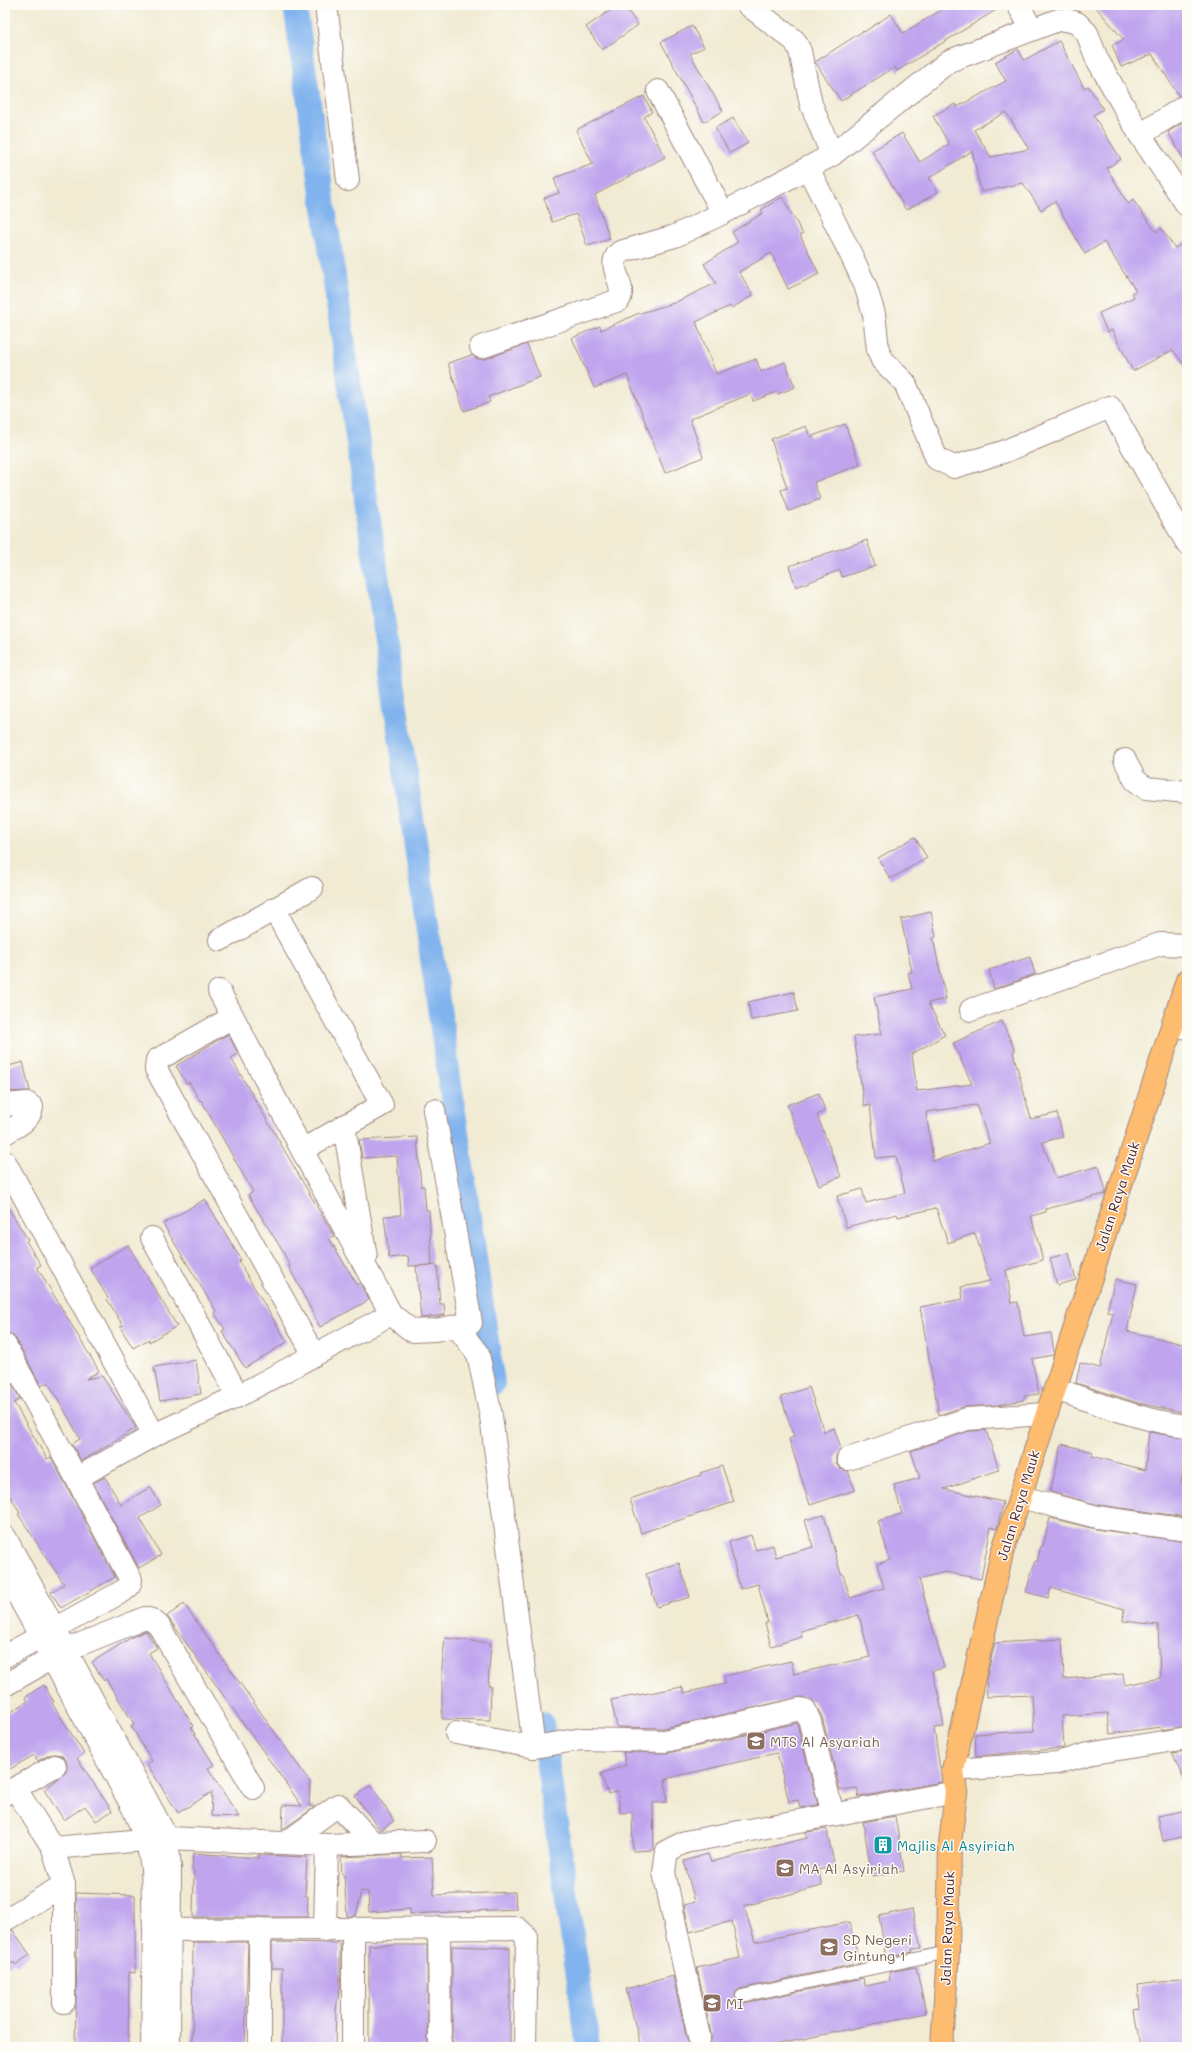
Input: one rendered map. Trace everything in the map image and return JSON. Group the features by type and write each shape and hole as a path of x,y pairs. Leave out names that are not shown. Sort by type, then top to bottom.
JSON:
{"main road":[{"name":"Jalan Raya Mauk","path":"942,2047 948,1952 950,1844 956,1792 953,1770 1002,1553 1021,1497 1046,1414 1180,1026 1187,980"}],"street":[{"path":"326,5 348,180"},
{"path":"748,5 796,41 800,51 811,104 832,155"},
{"path":"1018,5 1032,29"},
{"path":"481,347 619,300 622,296 622,288 613,263 615,256 620,252 676,236 723,213 832,155 949,61 1058,20 1067,20 1082,26 1087,33 1097,59 1140,135 1187,206"},
{"path":"658,91 723,213"},
{"path":"1140,135 1187,105"},
{"path":"808,168 854,259 865,285 874,314 878,350 882,360 905,384 937,459 954,467 1003,452 1110,407 1187,543"},
{"path":"1125,760 1135,780 1146,788 1187,792"},
{"path":"220,940 312,888"},
{"path":"274,909 382,1105 302,1150"},
{"path":"971,1010 1160,944 1187,945"},
{"path":"219,991 368,1274 391,1314 412,1331 457,1327 471,1322 434,1110"},
{"path":"233,1017 157,1060 156,1069 314,1355"},
{"path":"5,1105 27,1103 32,1107 31,1115 26,1120 5,1133"},
{"path":"344,1126 368,1274"},
{"path":"5,1162 154,1435"},
{"path":"152,1238 238,1396"},
{"path":"77,1478 154,1435 238,1396 391,1314"},
{"path":"457,1327 478,1354 491,1416 538,1746"},
{"path":"5,1345 131,1580 130,1586 48,1634 5,1656"},
{"path":"1055,1389 1166,1424 1187,1426"},
{"path":"848,1459 967,1419 1046,1414"},
{"path":"1021,1497 1097,1517 1187,1530"},
{"path":"5,1537 48,1634 133,1808 157,1839 170,1867 162,1929 152,2047"},
{"path":"5,1571 48,1634"},
{"path":"5,1686 59,1654 145,1618 152,1620 159,1626 252,1788"},
{"path":"456,1733 538,1746 582,1739 664,1742 795,1709 805,1710 810,1722 833,1815"},
{"path":"953,1770 1056,1763 1088,1754 1187,1738"},
{"path":"55,1766 10,1791 52,1848 64,1885 64,2002"},
{"path":"699,2037 664,1872 667,1851 684,1842 956,1792"},
{"path":"286,1843 338,1805 374,1844"},
{"path":"52,1848 157,1839 327,1845 425,1841"},
{"path":"325,1930 327,1845"},
{"path":"5,1920 64,1885"},
{"path":"162,1929 325,1930 353,1928 516,1928 525,1934 527,1940 525,2047"},
{"path":"353,1928 353,2047"},
{"path":"439,1928 440,2047"},
{"path":"162,1929 169,2047"},
{"path":"260,1929 260,2047"}],"lane":[{"path":"742,1996 948,1952"}],"building":[{"path":"618,5 624,5 638,25 602,50 586,27"},
{"path":"950,5 1004,5 897,71 895,67 841,101 815,62 891,14 903,33"},
{"path":"1094,5 1187,5 1187,93 1179,96 1152,54 1121,67 1112,45 1124,40"},
{"path":"692,26 704,47 690,54 723,111 704,122 661,42"},
{"path":"1059,41 1084,88 1088,86 1103,109 1093,115 1121,159 1107,168 1128,204 1133,200 1156,232 1161,228 1175,248 1187,240 1187,369 1173,350 1133,371 1112,330 1107,332 1099,313 1134,297 1132,293 1136,291 1104,242 1085,254 1055,201 1041,210 1023,183 981,192 972,151 929,178 938,192 906,210 872,151 902,133 920,162 949,144 933,116 955,104 957,107 1006,81 995,62 1018,49 1024,60","holes":["1006,112 1029,149 991,157 974,130"]},
{"path":"644,96 652,112 644,117 665,157 595,195 610,239 587,246 576,214 552,222 544,198 559,193 554,178 593,164 576,130"},
{"path":"733,118 748,143 730,153 715,128"},
{"path":"1187,120 1187,165 1168,132"},
{"path":"782,197 803,234 800,235 819,274 788,289 771,253 739,272 753,295 732,308 730,306 696,322 716,374 756,359 761,372 785,362 795,387 778,394 777,392 753,401 750,394 690,419 703,457 665,473 627,375 594,388 572,338 600,326 601,330 637,314 674,303 716,283 704,264 738,242 732,232 763,213 761,210"},
{"path":"527,344 540,377 488,397 490,402 464,411 448,363 472,355 478,359 485,359"},
{"path":"845,424 860,465 814,482 820,499 789,511 781,490 787,488 771,439 806,426 810,437"},
{"path":"867,540 875,566 842,577 840,570 796,587 789,566"},
{"path":"915,837 927,858 890,879 878,858"},
{"path":"931,912 936,937 933,938 946,999 928,1003 945,1035 912,1054 917,1091 972,1084 953,1043 1002,1021 1015,1051 1013,1052 1031,1119 1057,1113 1063,1137 1042,1142 1056,1178 1099,1166 1106,1191 1105,1194 1046,1209 1046,1212 1031,1216 1043,1260 1006,1270 1012,1303 1018,1302 1024,1337 1051,1333 1054,1351 1053,1355 1032,1359 1039,1394 1024,1396 1024,1400 997,1405 963,1407 939,1415 920,1307 963,1299 961,1287 990,1281 975,1233 948,1243 936,1208 898,1217 897,1214 846,1227 837,1196 862,1189 866,1203 905,1193 896,1156 876,1158 870,1105 864,1106 854,1037 882,1034 874,997 912,989 908,973 912,972 901,919","holes":["976,1105 990,1143 933,1161 926,1112"]},
{"path":"1030,957 1035,974 994,989 989,970"},
{"path":"794,992 798,1011 751,1020 748,1002"},
{"path":"228,1034 238,1054 231,1058 334,1236 329,1238 357,1285 360,1283 369,1300 320,1327 289,1267 290,1266 282,1250 248,1195 253,1192 201,1100 200,1101 189,1082 187,1084 176,1066"},
{"path":"23,1062 30,1091 5,1092 5,1067"},
{"path":"819,1093 825,1111 817,1115 841,1177 819,1185 787,1105"},
{"path":"417,1137 421,1187 424,1186 426,1210 429,1210 432,1265 409,1266 408,1256 389,1258 384,1216 401,1215 397,1156 362,1158 359,1140"},
{"path":"205,1199 241,1260 239,1262 287,1342 245,1368 222,1331 225,1329 214,1313 216,1311 163,1224"},
{"path":"5,1202 41,1265 37,1267 99,1371 86,1379 102,1376 136,1428 81,1461 72,1444 80,1439 48,1382 41,1386 16,1339 11,1334 5,1333"},
{"path":"128,1245 177,1326 149,1342 149,1339 133,1348 120,1327 123,1326 107,1299 108,1298 90,1268"},
{"path":"1069,1253 1076,1280 1057,1285 1050,1258"},
{"path":"437,1265 440,1304 444,1304 445,1315 421,1318 416,1266"},
{"path":"1115,1279 1137,1284 1127,1331 1187,1345 1187,1413 1138,1403 1076,1383 1080,1363 1100,1368 1113,1313 1107,1312"},
{"path":"196,1360 201,1394 160,1401 154,1367"},
{"path":"5,1371 20,1399 14,1403 47,1459 51,1457 115,1577 61,1608 51,1592 64,1584 18,1514 20,1513 9,1494 5,1494"},
{"path":"809,1387 824,1432 834,1428 841,1449 836,1456 836,1463 840,1469 848,1471 855,1490 810,1505 789,1439 794,1437 781,1397"},
{"path":"986,1430 999,1470 944,1489 1003,1502 997,1529 991,1527 981,1579 945,1572 919,1579 944,1668 932,1671 939,1697 944,1727 934,1728 942,1782 859,1797 857,1788 840,1790 822,1717 813,1701 802,1697 664,1728 617,1727 611,1700 682,1687 684,1693 725,1684 724,1676 791,1661 794,1674 870,1657 859,1615 801,1631 802,1637 771,1646 765,1623 768,1623 758,1584 740,1589 729,1542 751,1535 756,1550 773,1545 776,1557 813,1547 805,1520 824,1515 841,1574 843,1574 850,1598 884,1588 877,1564 890,1560 878,1521 902,1514 894,1485 920,1478 911,1451 969,1431"},
{"path":"1149,1432 1186,1438 1181,1484 1187,1485 1187,1517 1099,1505 1050,1492 1062,1444 1093,1452 1092,1456 1145,1470"},
{"path":"722,1466 734,1502 641,1533 630,1499 701,1475 700,1473"},
{"path":"105,1477 121,1505 150,1487 161,1505 140,1518 161,1555 139,1568 93,1483"},
{"path":"1050,1518 1095,1529 1187,1542 1187,1726 1161,1730 1160,1727 1110,1734 1108,1713 1062,1716 1064,1748 976,1756 975,1734 1034,1731 1032,1695 987,1697 986,1680 995,1643 1062,1639 1064,1679 1123,1674 1125,1685 1160,1678 1158,1625 1123,1621 1124,1609 1051,1588 1048,1598 1026,1592 1035,1561 1037,1562 1041,1546 1043,1546"},
{"path":"679,1563 690,1597 657,1607 646,1574"},
{"path":"184,1604 310,1782 309,1806 315,1807 282,1830 283,1805 302,1806 167,1616"},
{"path":"146,1631 157,1648 149,1653 193,1726 191,1728 214,1765 208,1768 239,1817 211,1816 212,1792 178,1813 147,1764 152,1761 131,1726 134,1724 106,1679 104,1681 92,1662 132,1637"},
{"path":"445,1638 491,1643 488,1686 491,1686 490,1720 442,1719 442,1667"},
{"path":"44,1685 54,1702 52,1703 84,1754 77,1758 112,1811 96,1821 85,1806 64,1820 44,1790 66,1772 66,1760 61,1755 49,1755 38,1761 34,1755 5,1772 5,1716 28,1701 25,1697"},
{"path":"797,1723 818,1805 800,1808 798,1800 789,1802 777,1753 665,1779 667,1802 653,1803 654,1850 633,1851 632,1812 620,1813 618,1791 608,1794 601,1774 626,1765 623,1752 668,1753"},
{"path":"1187,1751 1187,1787 1172,1753"},
{"path":"371,1785 394,1821 380,1830 355,1796"},
{"path":"1187,1810 1187,1836 1163,1841 1158,1816"},
{"name":"Majlis Al Asyiriah","path":"895,1816 904,1871 872,1876 863,1822"},
{"path":"826,1829 835,1866 818,1870 822,1886 744,1906 755,1942 849,1922 860,1963 740,1989 735,1993 736,2001 744,2003 863,1978 865,1986 890,1981 889,1972 916,1967 926,2013 765,2047 706,2047 711,2041 711,2034 697,1968 740,1958 732,1921 690,1932 684,1905 695,1902 684,1861 708,1854 711,1862 807,1838 806,1832"},
{"path":"193,1853 258,1858 258,1855 307,1857 305,1896 308,1896 307,1917 193,1917"},
{"path":"401,1854 402,1858 432,1857 434,1895 515,1892 516,1909 410,1914 410,1909 369,1912 368,1892 361,1891 356,1916 347,1916 344,1874 342,1874 341,1857"},
{"path":"76,1893 135,1895 135,1973 129,1972 128,2047 75,2047 78,1912 76,1912"},
{"path":"912,1909 921,1948 912,1949 913,1952 886,1958 879,1916"},
{"path":"13,1930 30,1955 15,1965 14,1962 5,1968 5,1932"},
{"path":"193,1942 248,1942 245,2047 192,2047"},
{"path":"272,1942 340,1943 340,1987 336,2009 335,2047 282,2047 282,1968 272,1968"},
{"path":"369,1945 427,1945 428,2047 369,2047"},
{"path":"452,1946 510,1948 510,2047 452,2047"},
{"path":"673,1976 687,2040 692,2047 641,2047 626,1989"},
{"path":"1187,1979 1187,2047 1141,2047 1135,2009 1140,2008 1138,1985"}],"waterway":[{"path":"295,5 493,1383"},
{"path":"542,1724 588,2047"}],"place":[{"name":"MTS Al Asyariah","path":"756,1741"},
{"name":"Majlis Al Asyiriah","path":"883,1845"},
{"name":"MA Al Asyiriah","path":"785,1868"},
{"name":"SD Negeri Gintung 1","path":"829,1947"},
{"name":"MI","path":"712,2003"}]}
